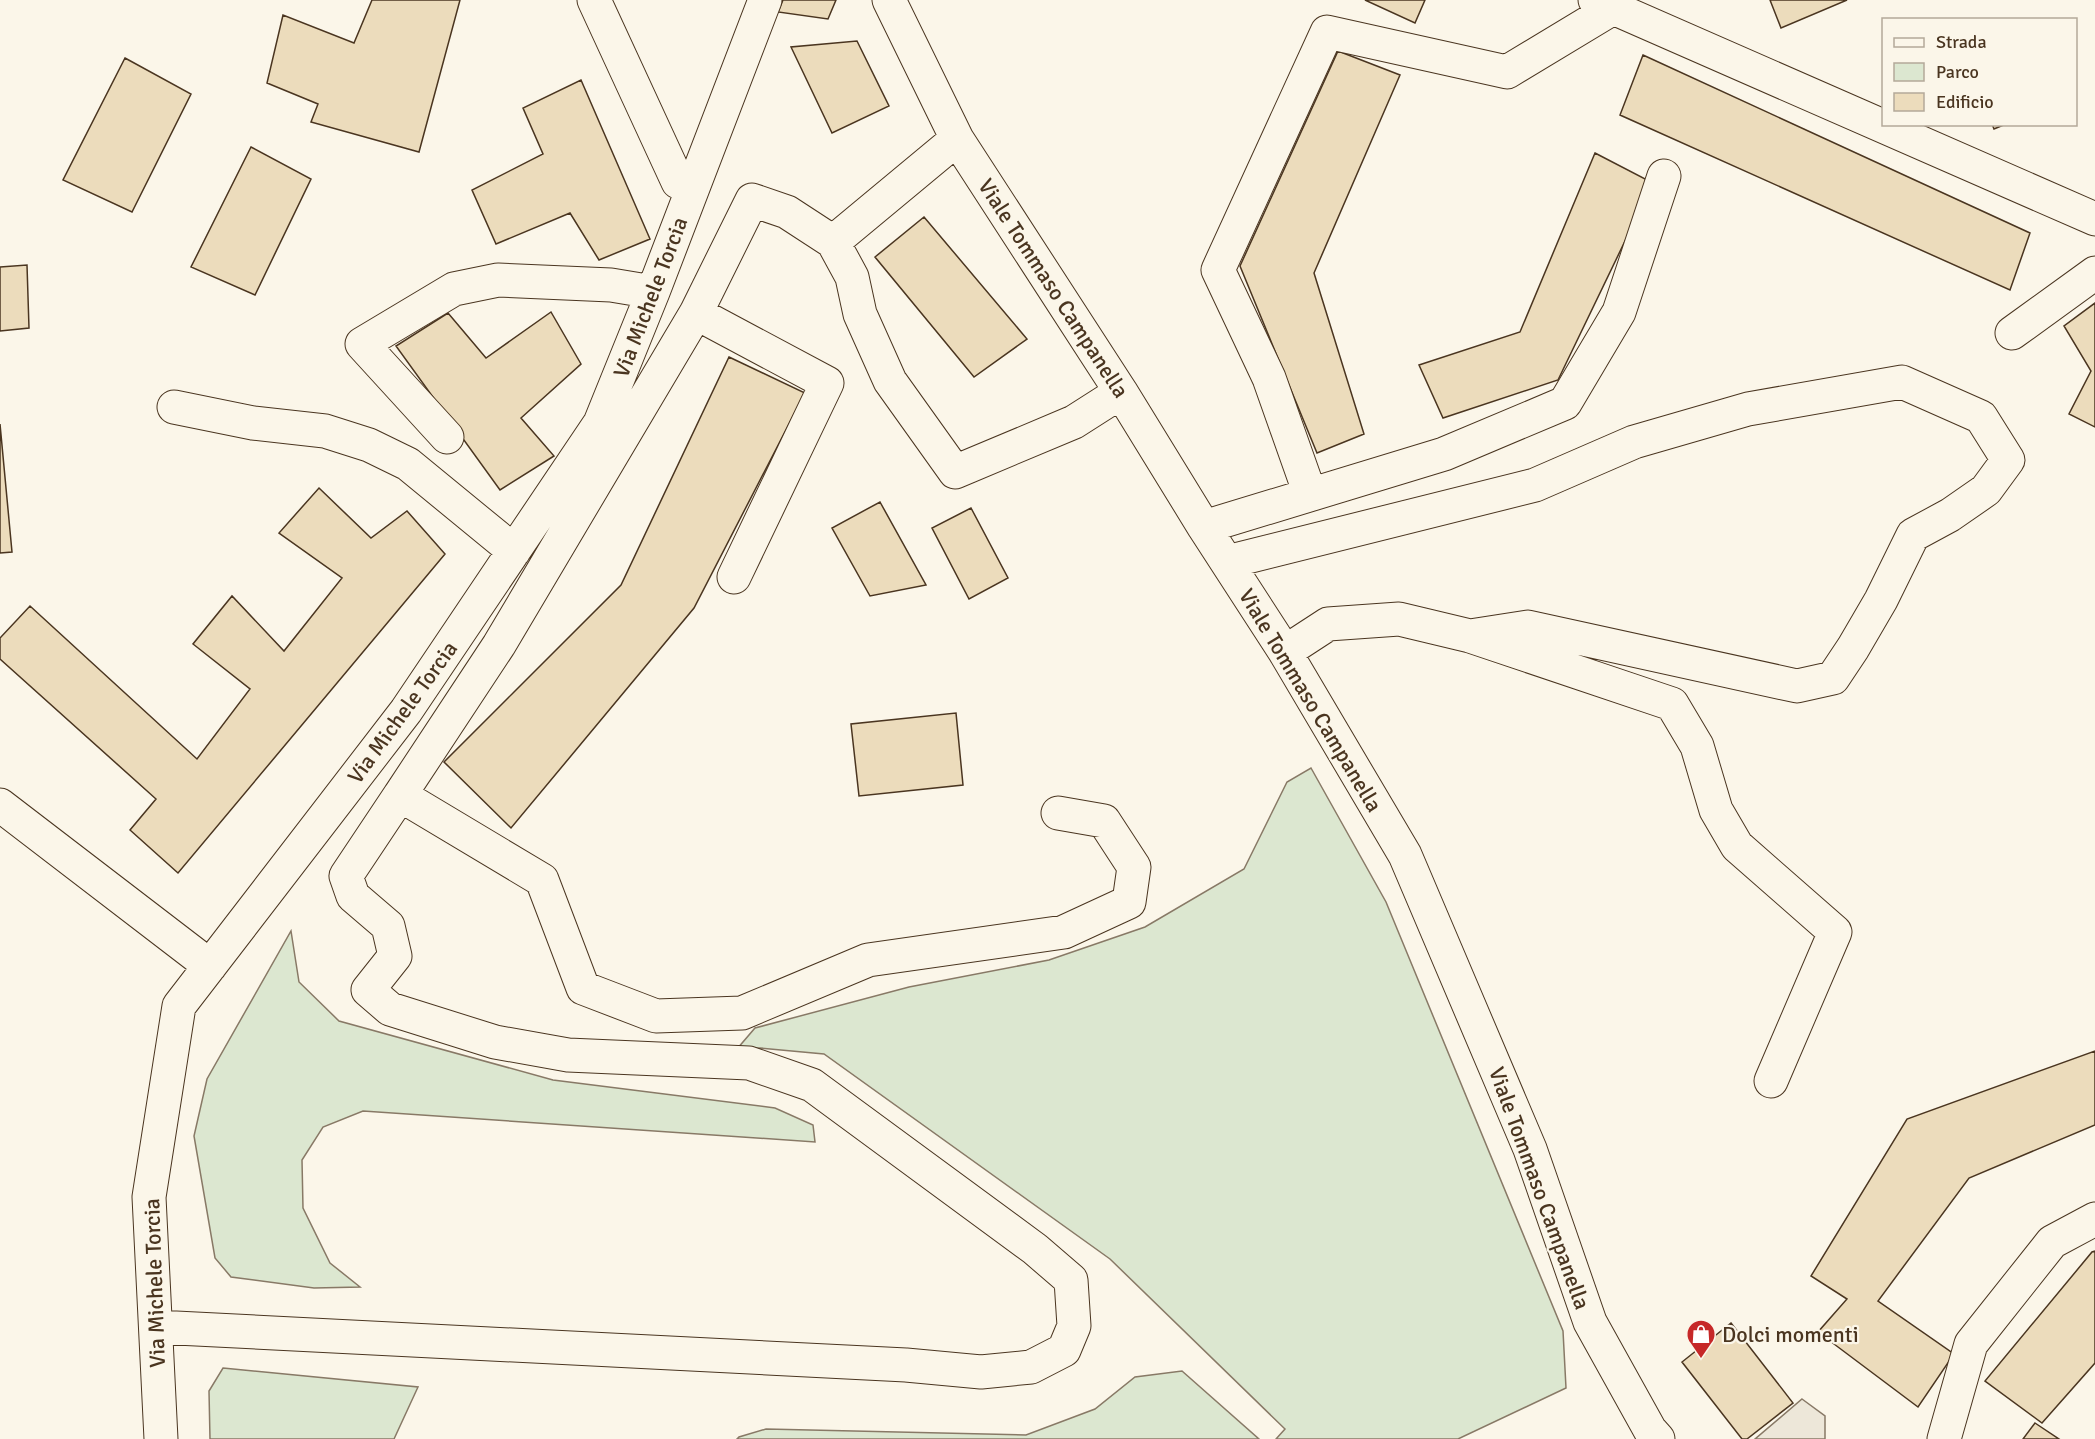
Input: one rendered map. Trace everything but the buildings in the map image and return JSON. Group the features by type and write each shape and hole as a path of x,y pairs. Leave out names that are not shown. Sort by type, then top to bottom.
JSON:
{"street":[{"path":"594,0 678,182 693,188"},
{"name":"Via Michele Torcia","path":"161,1439 149,1197 179,1006 406,711 600,423 654,292 765,0"},
{"name":"Viale Tommaso Campanella","path":"889,0 957,139 1121,392 1204,527 1285,652 1405,855 1530,1149 1590,1322 1650,1430 1658,1439"},
{"path":"1310,494 1269,378 1218,270 1327,32 1507,72 1604,4 1882,126"},
{"path":"1883,126 2095,219"},
{"path":"833,242 957,139"},
{"path":"1204,527 1444,454 1565,403 1619,312 1664,176"},
{"path":"156,1327 906,1365 981,1372 1030,1367 1064,1350 1074,1326 1071,1280 1035,1249 812,1085 749,1063 568,1055 495,1042 390,1009 368,990 395,956 388,926 353,896 346,876 499,645 696,313 752,200 787,212 833,242 852,277 860,314 890,381 955,472 1074,422 1121,392"},
{"path":"2012,333 2095,273"},
{"path":"447,437 362,344 454,289 498,280 611,285 654,292"},
{"path":"696,313 827,382 734,577"},
{"path":"1227,562 1535,485 1634,442 1748,409 1902,382 1981,417 2008,460 1986,490 1950,515 1913,535 1881,600 1833,678 1797,686 1528,627 1470,636"},
{"path":"174,407 253,423 325,431 369,445 408,464 514,551"},
{"path":"1285,652 1328,624 1399,619 1470,636 1672,704 1697,746 1716,810 1737,846 1835,932 1772,1081"},
{"path":"400,795 542,880 583,988 656,1016 742,1013 868,960 1064,932 1129,902 1134,867 1104,821 1058,813"},
{"path":"0,805 210,966"},
{"path":"1944,1439 1971,1344 2052,1242 2095,1219"}],"green space":[{"path":"1311,768 1386,902 1563,1331 1566,1388 1458,1439 1276,1439 1285,1429 1110,1259 824,1054 760,1048 737,1049 755,1028 909,987 1049,960 1145,927 1244,869 1287,782"},
{"path":"291,931 299,982 339,1021 553,1080 775,1108 813,1125 815,1142 363,1111 323,1127 302,1160 303,1208 330,1263 360,1287 314,1288 231,1277 215,1258 194,1136 207,1079"},
{"path":"223,1368 418,1387 394,1439 210,1439 209,1391"},
{"path":"1182,1371 1259,1439 737,1439 766,1429 1026,1435 1095,1409 1135,1377"}],"shaded area":[{"path":"1802,1399 1825,1416 1825,1439 1755,1439"}],"place":[{"name":"Dolci momenti","path":"1701,1360"}]}
